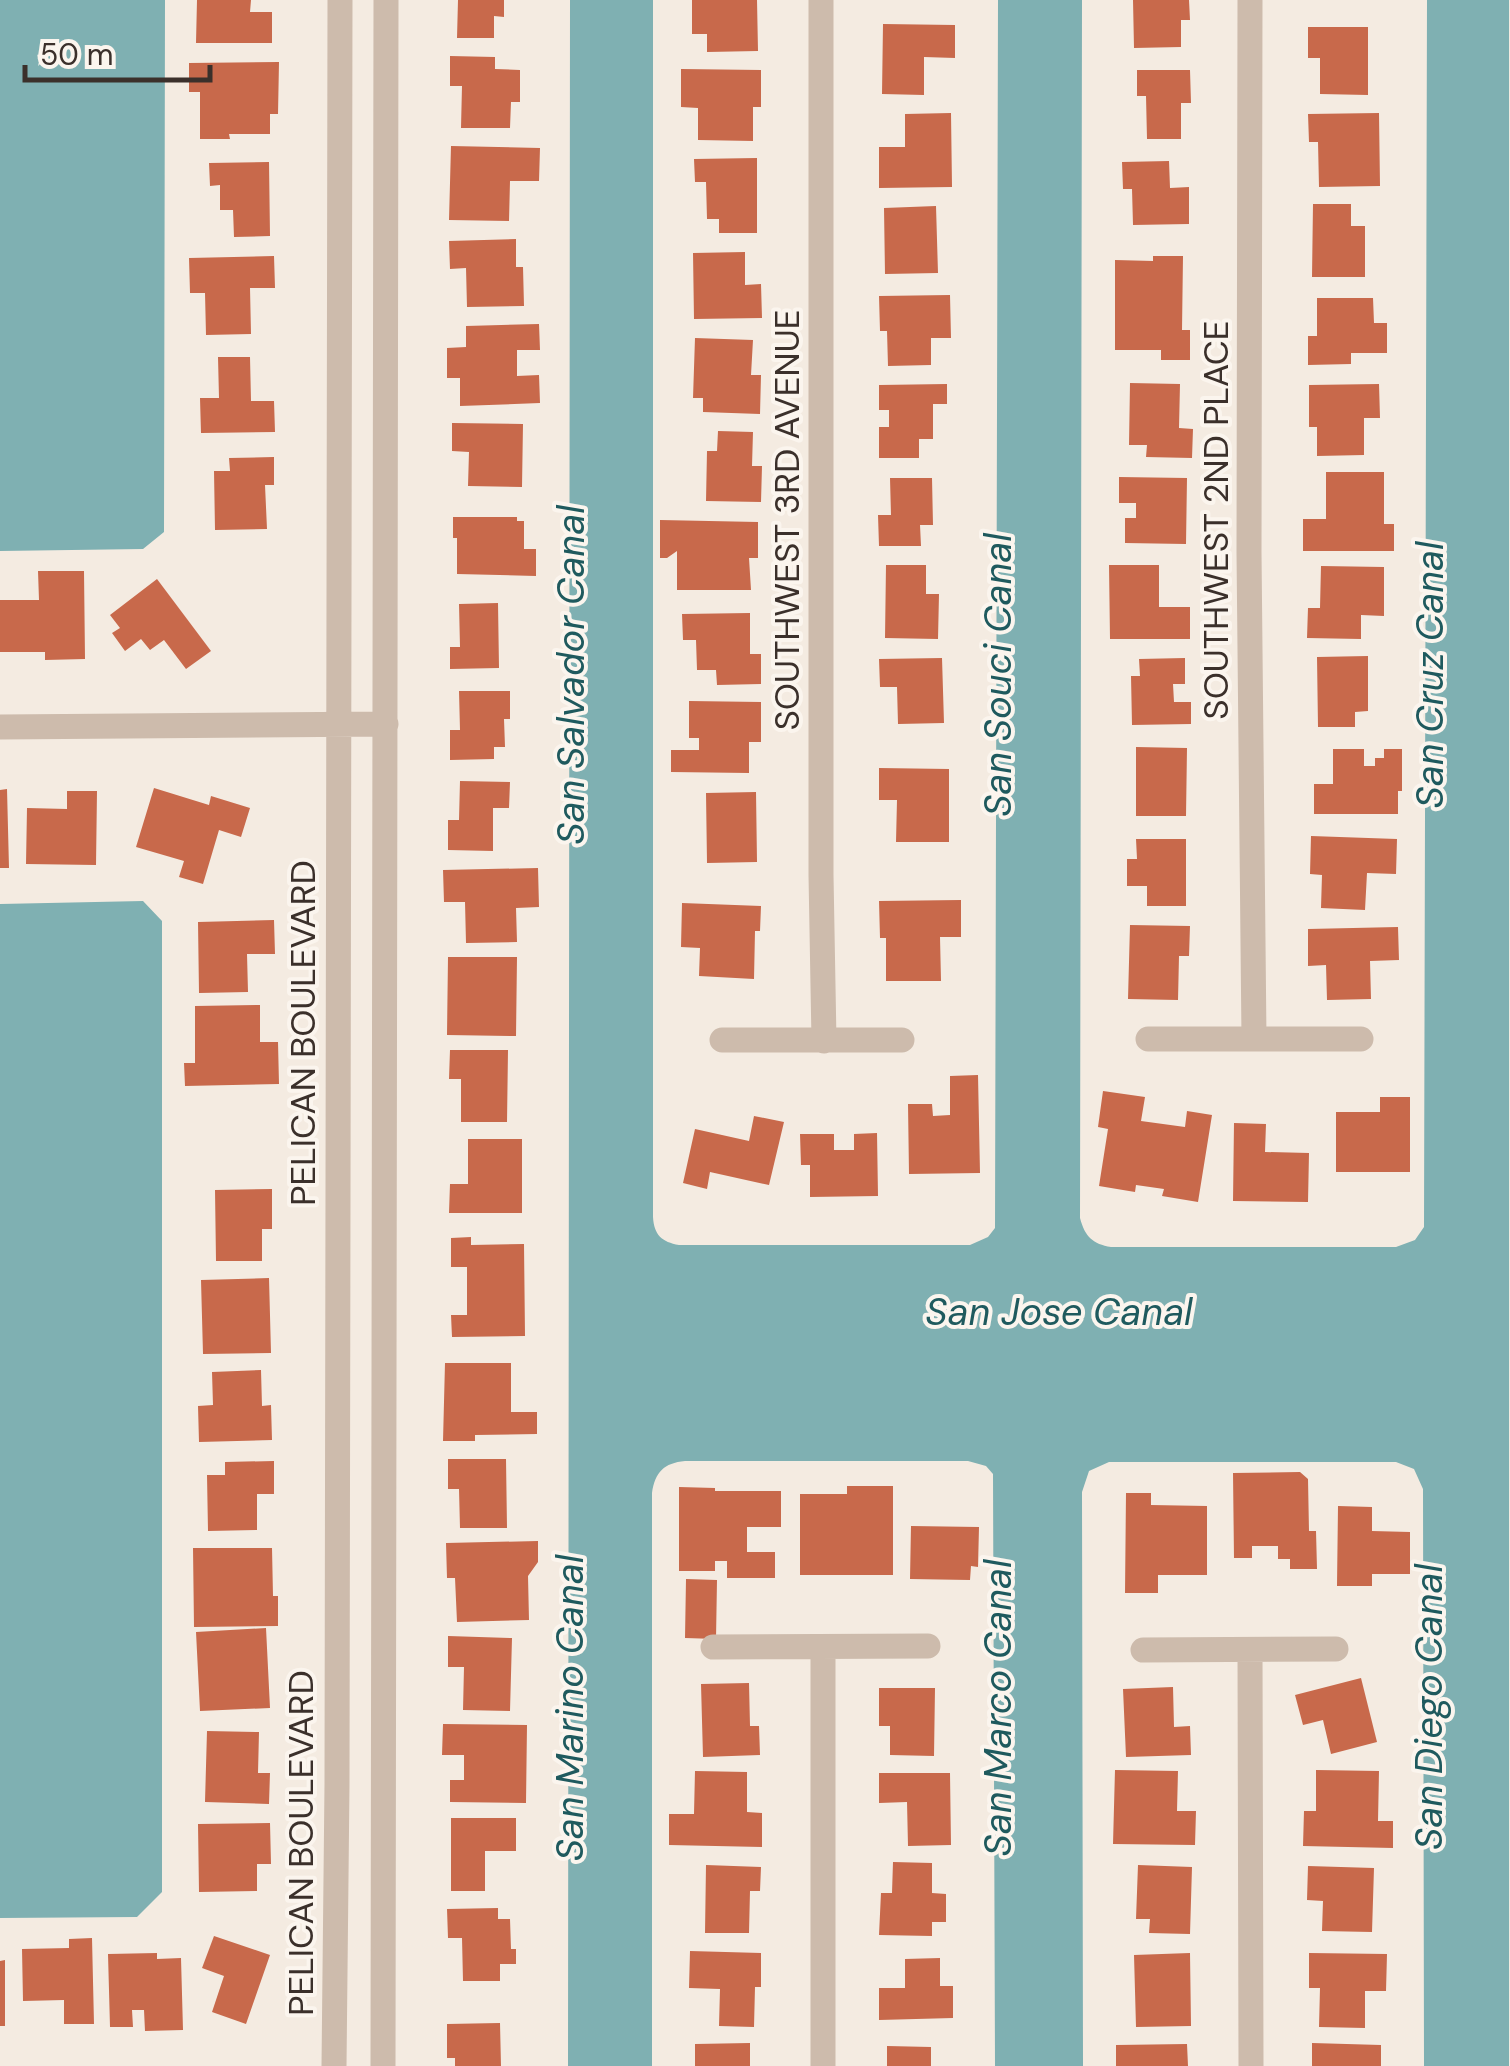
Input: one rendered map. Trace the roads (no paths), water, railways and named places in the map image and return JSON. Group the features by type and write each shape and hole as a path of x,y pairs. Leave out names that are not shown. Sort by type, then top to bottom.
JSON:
{"street":[{"name":"PELICAN BOULEVARD","path":"334,2066 340,0"},
{"path":"383,2066 386,0"},
{"name":"SOUTHWEST 3RD AVENUE","path":"821,0 824,1040"},
{"name":"SOUTHWEST 2ND PLACE","path":"1250,0 1249,552 1254,1039"},
{"path":"0,727 386,724"},
{"path":"1148,1039 1361,1039"},
{"path":"722,1040 902,1040"},
{"path":"338,1378 385,1376"},
{"path":"823,1646 823,2066"},
{"path":"714,1648 928,1646"},
{"path":"1142,1650 1336,1649"},
{"path":"1250,1650 1251,2066"}],"water":[{"path":"0,0 165,0 164,532 143,549 0,551"},
{"path":"570,0 653,0 653,1217 657,1233 679,1245 970,1245 988,1237 995,1228 998,0 1082,0 1080,1218 1091,1239 1111,1247 1396,1247 1415,1240 1424,1227 1427,0 1509,0 1509,2066 1424,2066 1423,1489 1414,1469 1396,1462 1109,1462 1089,1471 1082,1492 1083,2066 995,2066 993,1474 986,1466 968,1461 685,1461 662,1470 652,1493 652,2066 568,2066"},
{"path":"143,901 162,921 162,1892 137,1917 0,1918 0,904"}],"water label":[{"name":"San Salvador Canal","path":"571,675"},
{"name":"San Souci Canal","path":"998,675"},
{"name":"San Cruz Canal","path":"1430,675"},
{"name":"San Jose Canal","path":"1059,1312"},
{"name":"San Diego Canal","path":"1429,1707"},
{"name":"San Marino Canal","path":"570,1708"},
{"name":"San Marco Canal","path":"998,1708"}]}
